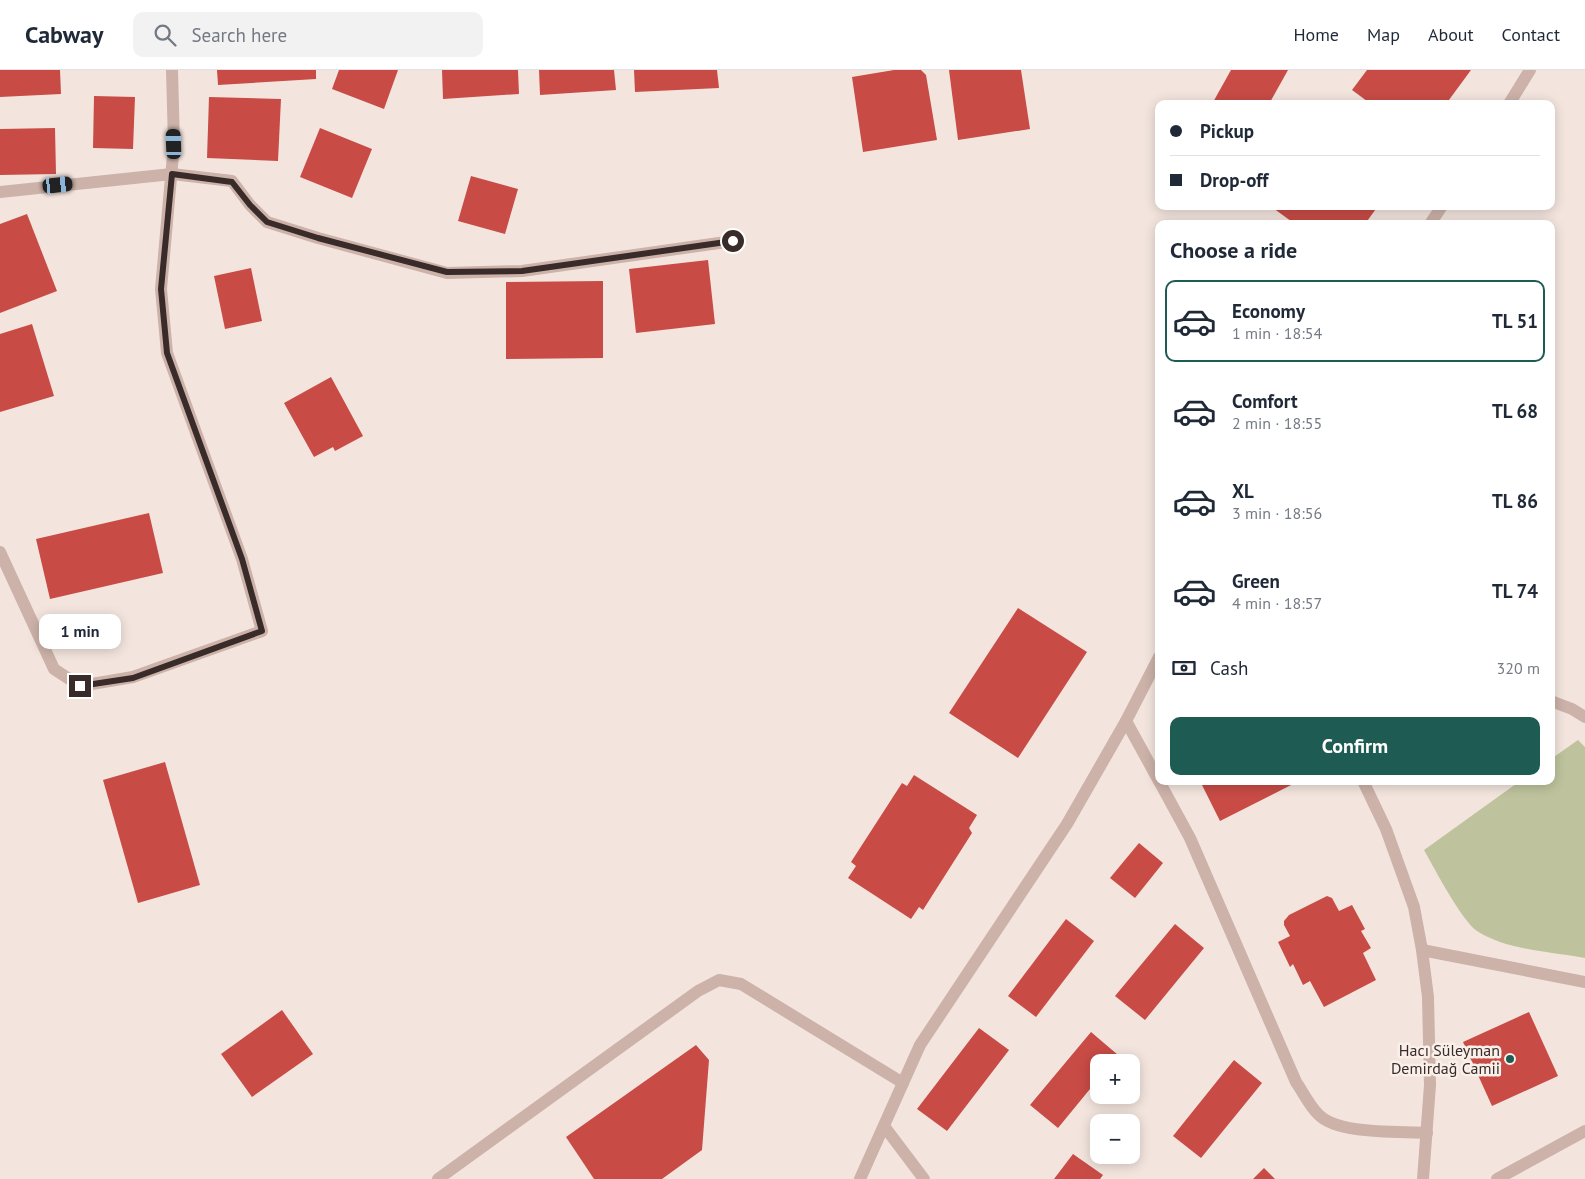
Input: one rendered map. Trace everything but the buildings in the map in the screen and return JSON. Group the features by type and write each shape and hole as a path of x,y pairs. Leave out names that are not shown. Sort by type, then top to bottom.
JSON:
{"street":[{"path":"0,552 54,670 80,686 133,678 262,631 242,559 167,353 161,289 174,144 172,70"},
{"path":"1511,100 1530,70"},
{"path":"0,192 172,174 232,182 250,205 267,222 447,272 522,271 733,241"},
{"path":"860,1179 920,1045 1067,824 1126,721 1155,665"},
{"path":"1555,703 1572,709 1585,717"},
{"path":"1126,721 1155,774"},
{"path":"1161,785 1190,838 1296,1082 1318,1115 1334,1124 1350,1129 1427,1132"},
{"path":"1365,785 1386,829 1414,907 1422,950 1428,997 1430,1085 1423,1179"},
{"path":"1422,950 1585,982"},
{"path":"438,1179 698,991 719,980 741,984 903,1083"},
{"path":"884,1126 924,1179"},
{"path":"1497,1179 1585,1131"}],"green space":[{"path":"1578,740 1585,747 1585,958 1515,946 1477,931 1456,906 1424,850 1514,785 1555,785 1555,756"}],"place":[{"name":"Hacı Süleyman Demirdağ Camii","path":"1510,1059"}],"route":[{"path":"80,686 133,678 262,631 242,559 167,353 161,289 172,174 232,182 250,205 267,222 318,238 447,272 522,271 733,241"}]}
